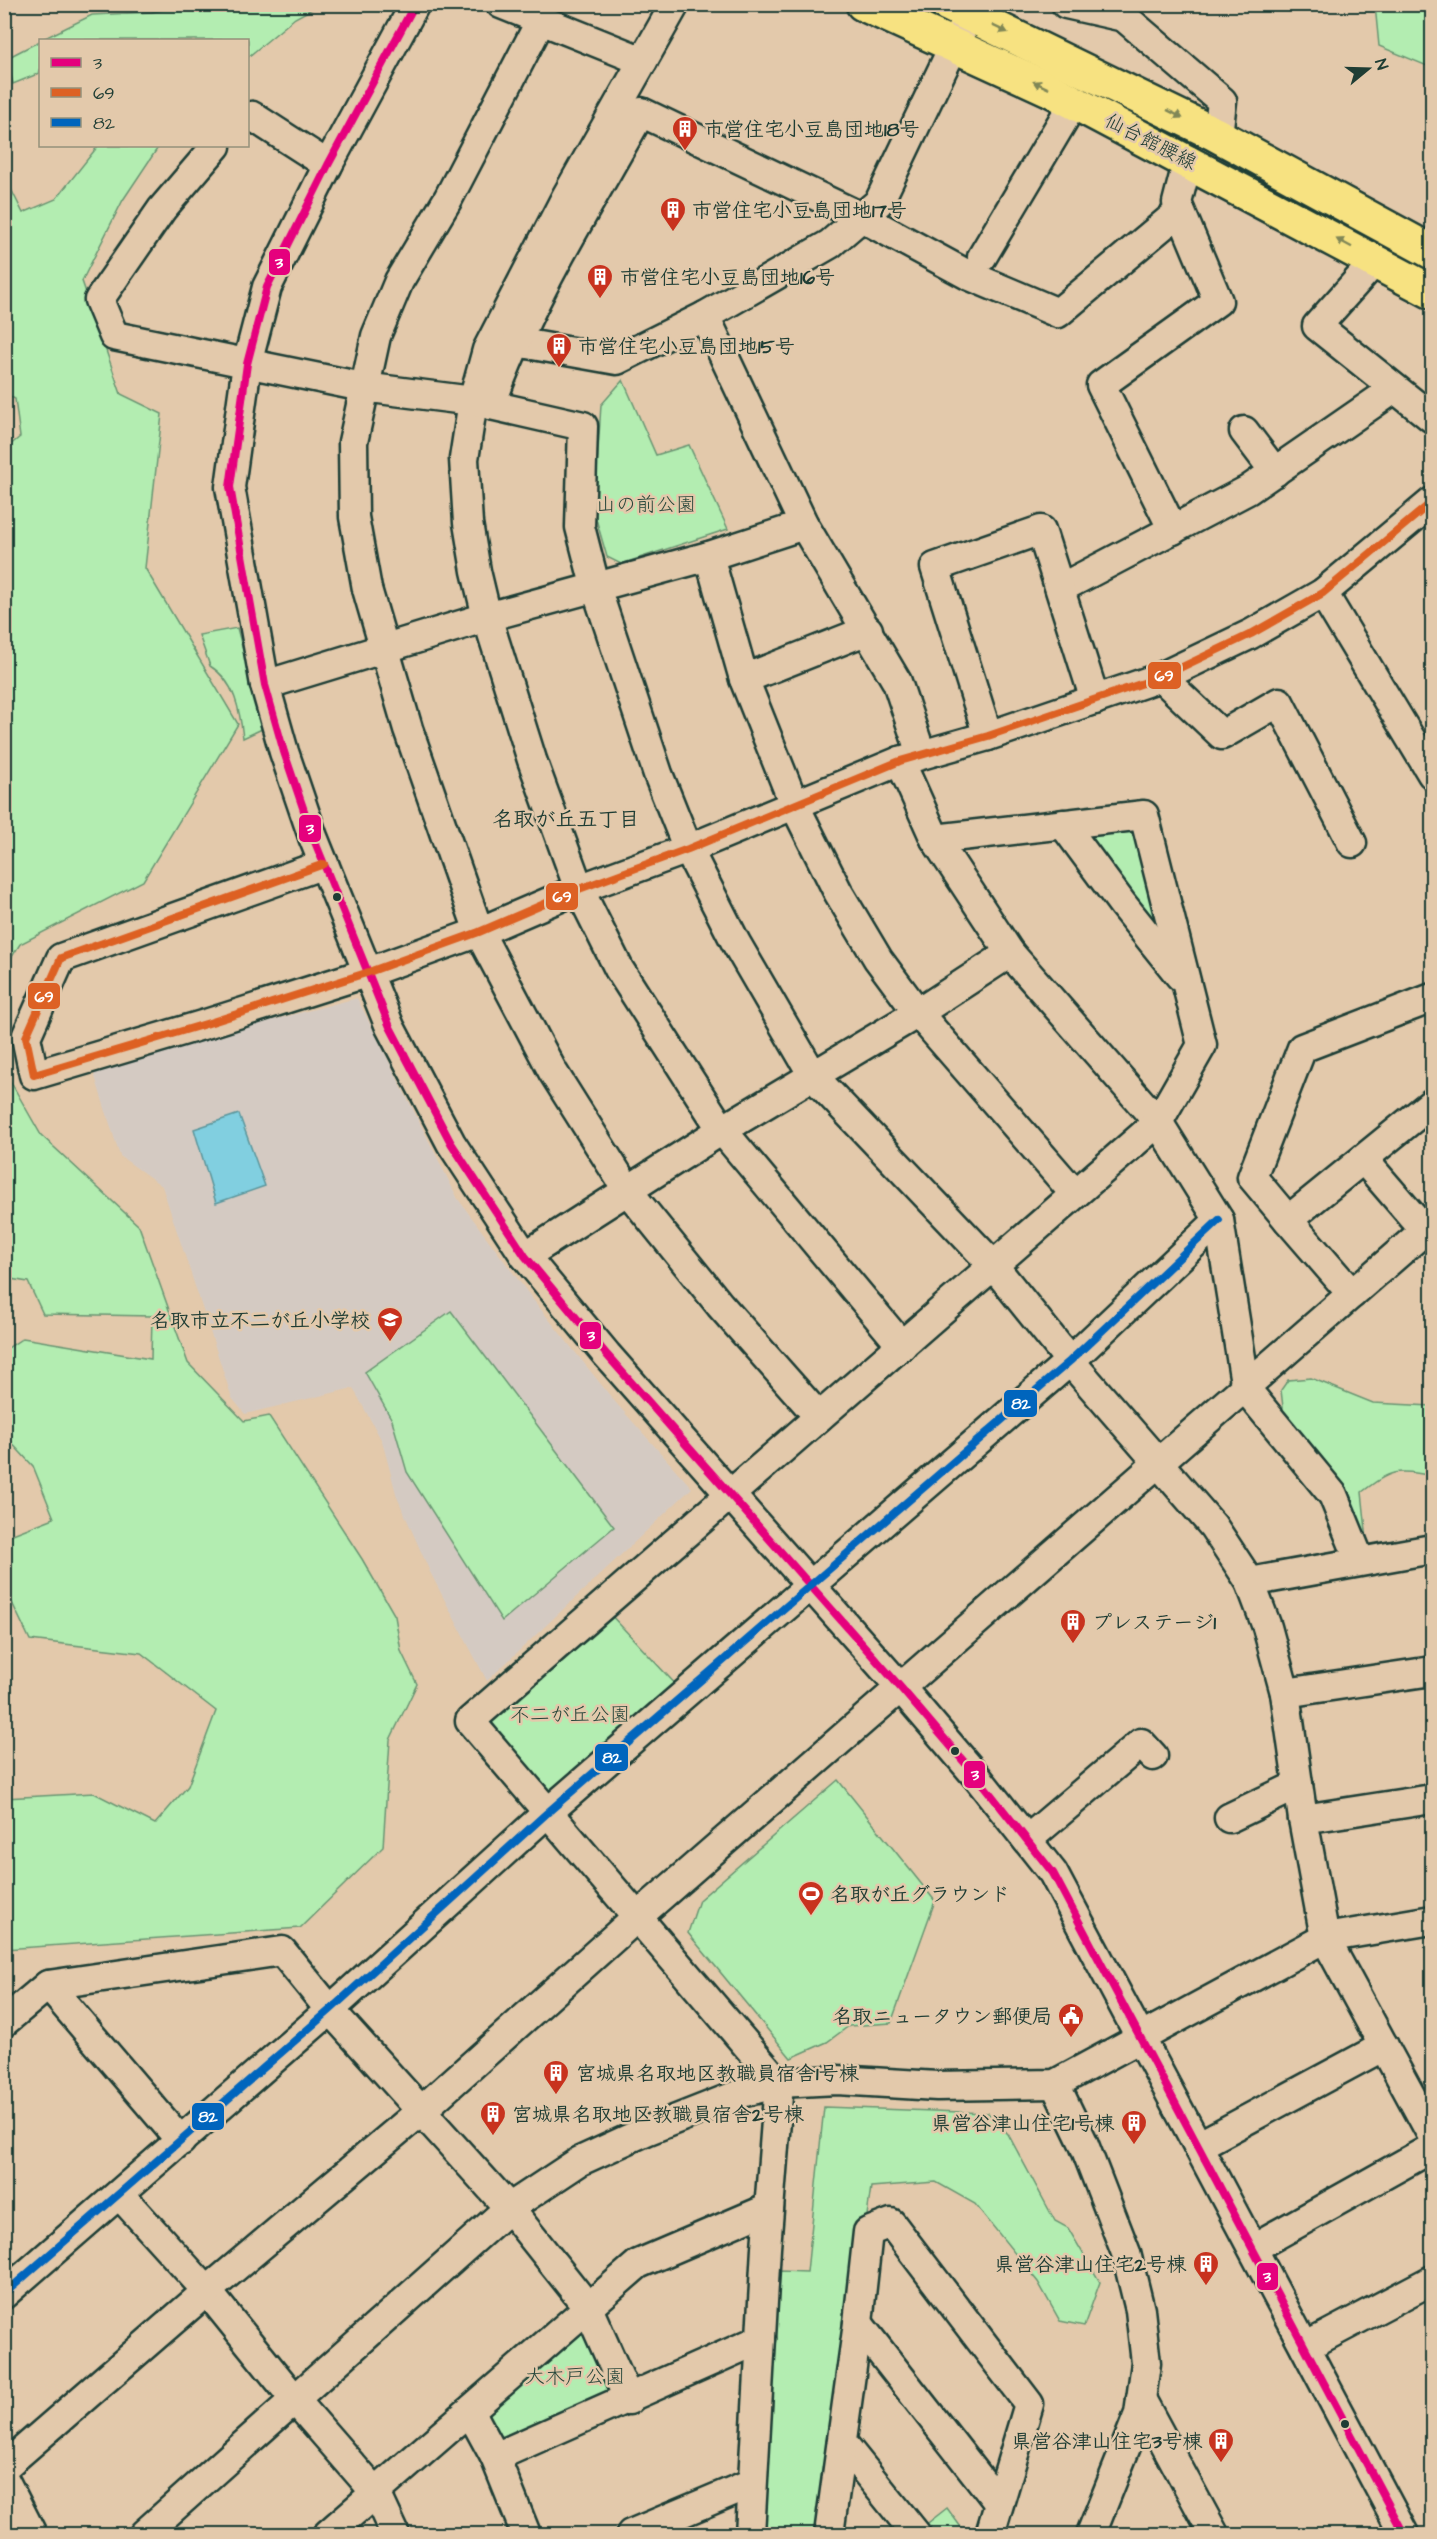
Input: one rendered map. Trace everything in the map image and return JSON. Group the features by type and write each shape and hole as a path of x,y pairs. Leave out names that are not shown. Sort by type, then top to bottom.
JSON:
{"main road":[{"name":"仙台館腰線","path":"863,4 956,45 1074,102 1188,160 1432,292"},
{"name":"仙台館腰線","path":"958,9 1218,136 1432,252"}],"street":[{"path":"415,4 328,165 267,287 246,364 230,487 265,685 284,752 366,972 390,1028 451,1143 525,1256 730,1496 901,1688 1053,1873 1404,2535"},
{"path":"501,4 644,61"},
{"path":"482,403 487,350 497,329 566,197 675,4"},
{"path":"1066,4 1124,16 1222,101 1218,136"},
{"path":"516,342 617,360 705,316 830,243 879,202 956,45 958,9"},
{"path":"540,21 448,199 399,281 376,336 363,387 353,442 354,517 382,649 434,810 479,932 553,1072 628,1191 720,1305 819,1417"},
{"path":"982,257 1074,102"},
{"path":"902,1346 722,1130 619,969 579,889 532,760 487,617 468,523 464,459 482,403 641,112 861,217 968,275 1059,313 1180,211"},
{"path":"249,118 252,116 328,165"},
{"path":"215,147 162,209 99,300 114,336 363,387 482,403 583,426 580,527 595,585 658,774 688,849 736,944 814,1077 993,1265 1070,1361 1213,1526 1250,1581 1267,1627 1285,1694 1303,1819 1325,1938 1432,2135"},
{"path":"1173,530 1101,385 1218,301 1177,203 1188,160"},
{"path":"1376,260 1317,326 1432,417"},
{"path":"705,316 804,525 897,681 911,758 935,839 1010,953 1158,1122 1219,1220 1246,1389 1334,1495 1360,1561"},
{"path":"1061,588 1248,490 1394,389"},
{"path":"1244,431 1275,472"},
{"path":"324,864 61,958 26,1037 34,1075 209,1023 366,972 479,932 579,889 688,849 911,758 988,736 1161,677 1251,634 1323,593 1432,502"},
{"path":"265,685 595,585 709,556 804,525"},
{"path":"988,736 934,567 1041,530 1095,700"},
{"path":"709,556 744,679 794,804 838,892 878,959 918,1013 1075,1194"},
{"path":"1323,593 1432,774"},
{"path":"744,679 868,630"},
{"path":"1161,677 1222,735 1279,702 1352,843"},
{"path":"750,2535 769,2208 779,2083 470,1721 1158,1122 1202,1045 1144,815 935,839"},
{"path":"1063,824 1122,905 1186,982"},
{"path":"525,1256 722,1130 814,1077 1010,953"},
{"path":"1352,1294 1252,1177 1302,1048 1432,998"},
{"path":"1288,1220 1432,1103"},
{"path":"4,2467 207,2291 421,2111 636,1918 1429,1228 1364,1160"},
{"path":"4,2294 330,2010 547,1812 1070,1361 1219,1220"},
{"path":"1250,1581 1432,1549"},
{"path":"1285,1694 1432,1671"},
{"path":"1027,1840 1141,1743 1153,1756"},
{"path":"1229,1818 1298,1785"},
{"path":"1303,1819 1432,1799"},
{"path":"144,2535 509,2208 580,2161 668,2122 745,2092 779,2083 837,2080 937,2086 1055,2084 1325,1938 1432,1920"},
{"path":"4,2022 48,1985 282,1951 330,2010 509,2208 587,2307 629,2400"},
{"path":"48,1985 180,2141"},
{"path":"1198,2146 1384,2046"},
{"path":"1055,2084 1083,2142 1126,2253 1140,2310 1146,2363 1139,2414 1091,2535"},
{"path":"1253,2248 1432,2148"},
{"path":"120,2195 207,2291 296,2401 376,2493 395,2535"},
{"path":"328,2535 587,2307 638,2265 769,2208"},
{"path":"829,2535 858,2324 868,2232 891,2223 1029,2404 990,2535"},
{"path":"1305,2348 1432,2280"},
{"path":"858,2324 998,2502"},
{"path":"495,2457 629,2400 761,2339"},
{"path":"1142,2399 1214,2535"},
{"path":"470,2411 495,2457 526,2535"},
{"path":"842,2442 916,2535"},
{"path":"4,2479 32,2535"},
{"path":"631,2535 752,2483"}],"shaded area":[{"name":"名取市立不二が丘小学校","path":"357,998 458,1199 531,1297 616,1403 692,1488 487,1681 430,1572 397,1497 382,1441 353,1388 245,1414 232,1398 162,1186 120,1156 92,1067"}],"green space":[{"path":"191,5 319,5 295,18 249,56 249,39 43,39 92,15 152,12"},
{"path":"1375,5 1432,5 1432,68 1379,46"},
{"path":"39,42 39,73 13,84 7,58"},
{"path":"97,147 158,147 123,200 82,281 121,394 162,414 145,568 238,724 143,881 20,944 5,968 4,450 20,437 15,399 5,394 5,177 23,213 56,199"},
{"name":"山の前公園","path":"623,380 656,455 689,445 728,529 621,564 607,557 594,512 601,405"},
{"path":"237,628 264,728 243,738 240,717 231,688 210,666 199,635"},
{"path":"1128,830 1135,837 1162,944 1082,835"},
{"path":"5,1072 41,1135 139,1226 188,1363 244,1421 269,1416 362,1559 395,1616 401,1651 417,1684 390,1740 383,1847 300,1928 5,1949 5,1798 94,1793 155,1824 188,1786 216,1711 141,1653 30,1640 5,1588 5,1537 54,1518 33,1466 5,1436 5,1350 23,1338 151,1359 152,1316 43,1314 28,1282 5,1278"},
{"path":"451,1311 614,1527 502,1621 407,1472 392,1420 365,1372"},
{"path":"1311,1378 1373,1403 1432,1406 1432,1476 1410,1472 1395,1473 1362,1492 1367,1540 1346,1491 1284,1416 1281,1390 1288,1380"},
{"name":"不二が丘公園","path":"608,1612 680,1689 548,1799 492,1736 489,1713"},
{"name":"名取が丘グラウンド","path":"838,1780 935,1901 891,2023 849,2026 827,2042 791,2058 688,1933 699,1900"},
{"path":"824,2107 988,2113 1008,2134 1055,2221 1068,2228 1100,2282 1084,2326 1060,2321 1038,2282 975,2204 936,2182 871,2187 822,2534 763,2534 780,2271 807,2272"},
{"name":"大木戸公園","path":"583,2325 613,2391 497,2445 485,2407"},
{"path":"947,2508 966,2534 922,2534 919,2530"}],"water":[{"path":"239,1114 265,1186 216,1203 194,1129"}],"transit line":[{"name":"3","path":"415,4 328,165 267,287 247,364 230,487 265,685 284,752 313,837 390,1027 451,1143 525,1256 607,1355 901,1688 977,1777 1053,1873 1404,2534"},
{"name":"69","path":"324,864 61,958 26,1037 34,1075 366,973 479,932 579,889 688,849 900,761 988,736 1161,677 1251,634 1323,593 1432,502"},
{"name":"82","path":"4,2294 330,2010 547,1813 1070,1361 1219,1220"}],"place":[{"name":"市営住宅小豆島団地18号","path":"685,152"},
{"name":"市営住宅小豆島団地17号","path":"673,233"},
{"name":"市営住宅小豆島団地16号","path":"600,300"},
{"name":"市営住宅小豆島団地15号","path":"559,369"},
{"name":"名取市立不二が丘小学校","path":"390,1343"},
{"name":"プレステージ1","path":"1073,1645"},
{"name":"名取が丘グラウンド","path":"811,1917"},
{"name":"名取ニュータウン郵便局","path":"1071,2039"},
{"name":"宮城県名取地区教職員宿舎1号棟","path":"556,2096"},
{"name":"宮城県名取地区教職員宿舎2号棟","path":"493,2137"},
{"name":"県営谷津山住宅1号棟","path":"1134,2146"},
{"name":"県営谷津山住宅2号棟","path":"1206,2287"},
{"name":"県営谷津山住宅3号棟","path":"1221,2464"}],"district":[{"name":"名取が丘五丁目","path":"566,819"}]}
